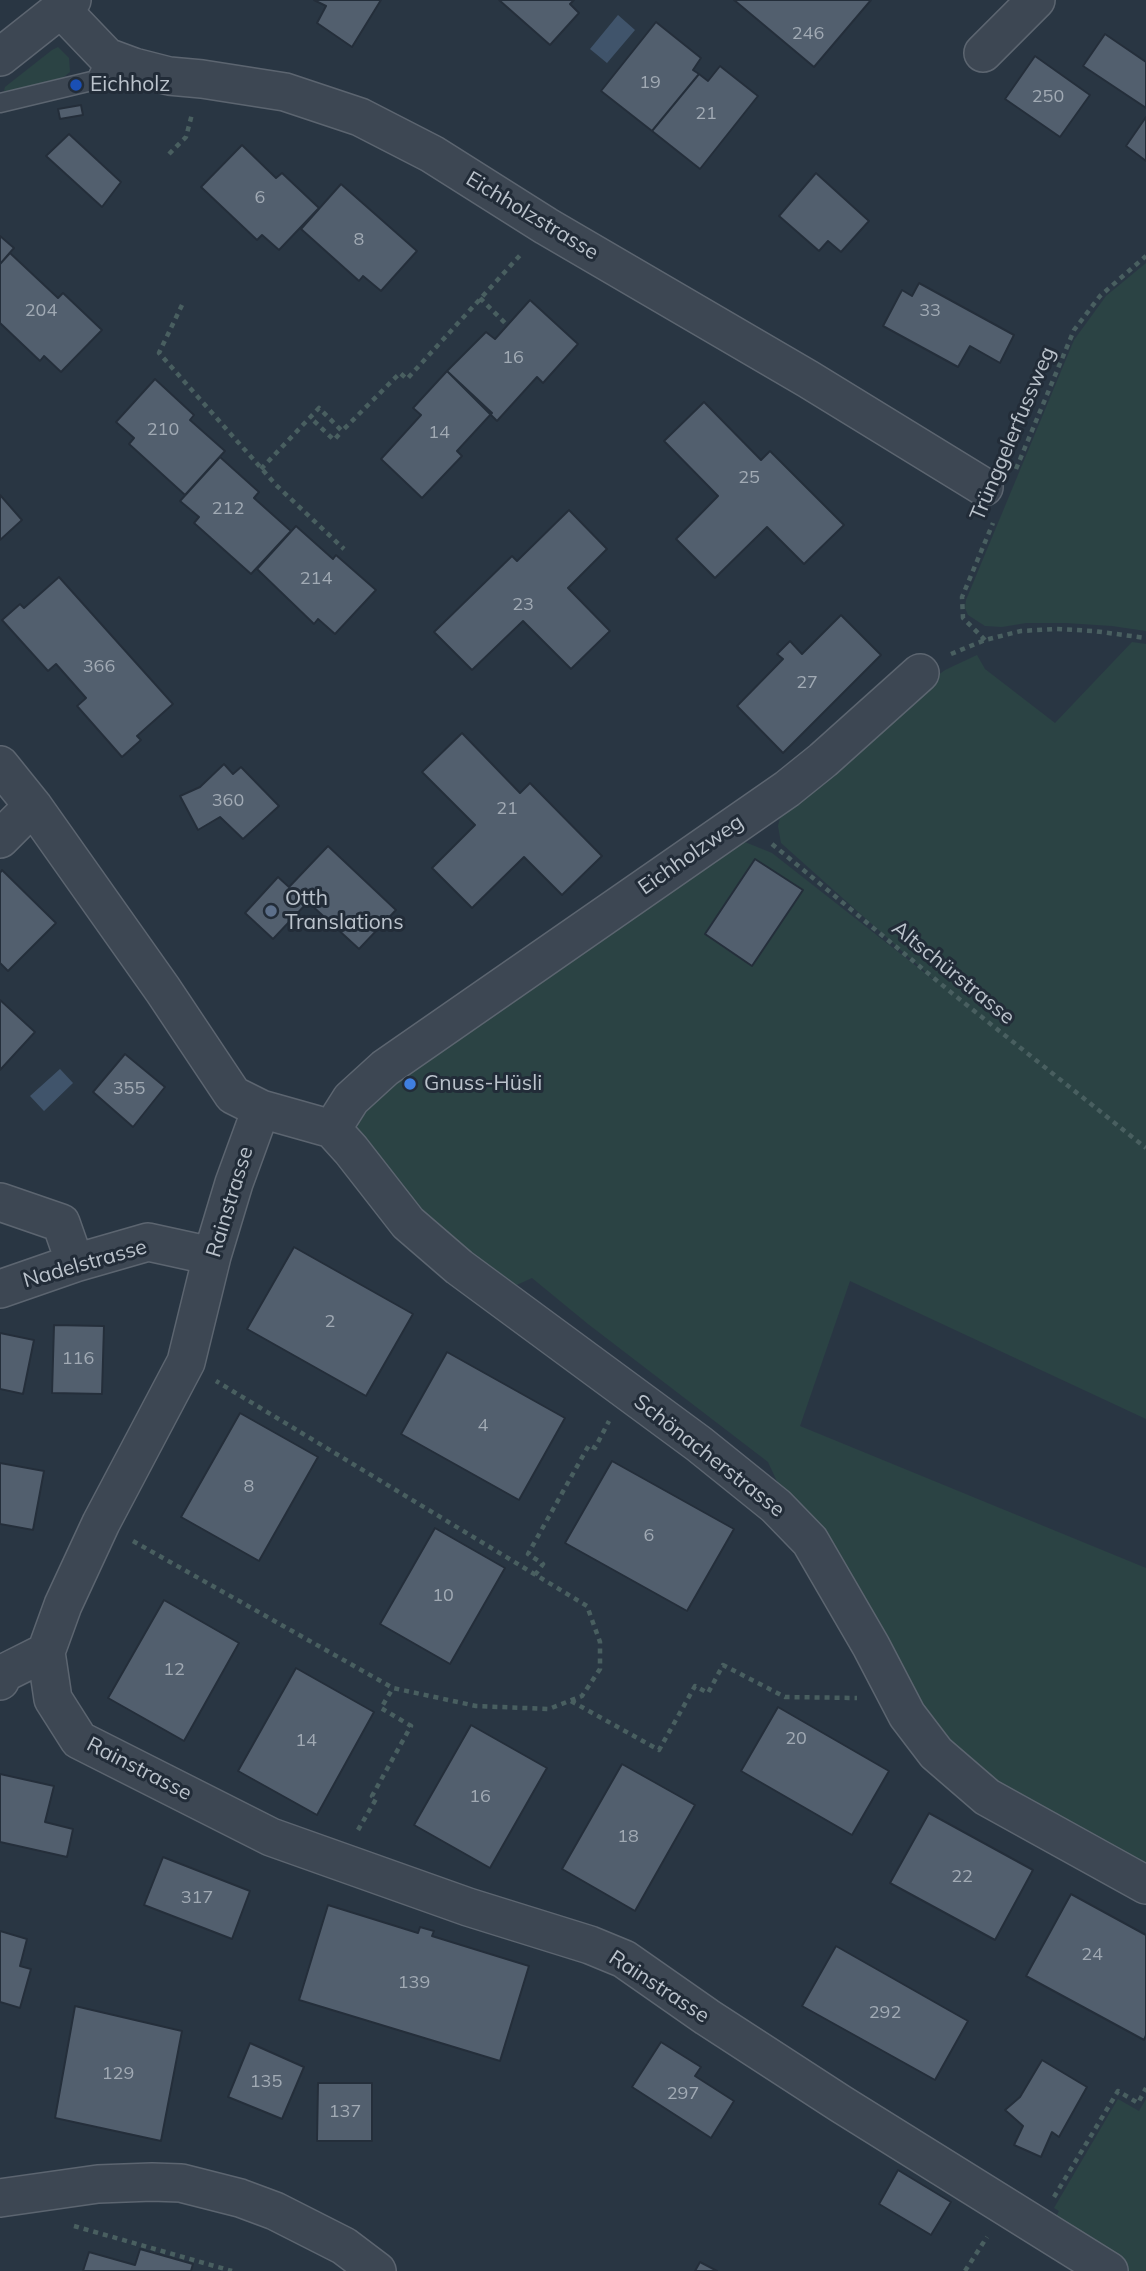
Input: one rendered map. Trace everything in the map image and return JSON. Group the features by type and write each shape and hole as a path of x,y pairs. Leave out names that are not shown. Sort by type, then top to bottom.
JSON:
{"street":[{"path":"983,53 1036,0"},
{"path":"0,57 67,5"},
{"name":"Eichholzstrasse","path":"67,5 107,57 169,76 285,92 360,117 432,154 546,226 808,379 1000,479"},
{"name":"Eichholzweg","path":"332,1129 351,1099 385,1068 787,789 920,673"},
{"path":"0,765 33,806 233,1094 261,1109 332,1129"},
{"path":"0,839 33,806"},
{"name":"Rainstrasse","path":"261,1109 236,1177 212,1256 186,1362 101,1523 62,1605 46,1652 53,1699 79,1740 271,1837 468,1907 590,1945 624,1959 797,2075 1110,2271"},
{"name":"Schönacherstrasse","path":"332,1129 408,1223 459,1267 699,1444 776,1506 810,1541 871,1646 907,1715 936,1753 987,1797 1146,1885"},
{"path":"0,1202 61,1223 75,1263"},
{"name":"Nadelstrasse","path":"0,1289 148,1242 212,1256"},
{"path":"0,1681 5,1673 46,1652"},
{"path":"0,2198 98,2184 181,2183 240,2198 275,2211 344,2246 377,2271"}],"lane":[{"path":"0,103 96,80 107,57"}],"path":[{"path":"169,155 186,137 195,105"},
{"path":"314,421 334,440 400,373 407,379 530,244"},
{"name":"Trünggelerfussweg","path":"1000,479 1074,331 1100,296 1146,256"},
{"path":"480,299 508,326"},
{"path":"182,305 159,353 261,469 345,549"},
{"path":"261,469 319,408 342,431"},
{"name":"Trünggelerfussweg","path":"985,640 963,618 962,597 993,523"},
{"path":"920,673 949,655 985,640 1021,631 1094,631 1146,638"},
{"name":"Altschürstrasse","path":"742,819 953,994 1146,1148"},
{"path":"101,1523 393,1688 476,1706 549,1709 582,1696 600,1670 600,1642 587,1606 186,1362"},
{"path":"535,1575 543,1564 528,1555 589,1445 595,1448 611,1418"},
{"path":"570,1700 659,1750 695,1686 708,1693 723,1665 785,1697 864,1699"},
{"path":"340,1861 376,1799 372,1796 411,1726 381,1708 393,1688"},
{"path":"1050,2205 1118,2091 1138,2103 1146,2088"},
{"path":"61,2222 232,2271"}],"green space":[{"path":"58,47 69,58 70,72 56,83 4,91 5,87"},
{"path":"1146,263 1146,631 1066,623 985,626 968,615 966,600 1074,340 1106,296"},
{"path":"1132,642 1146,644 1146,1419 850,1281 800,1426 1146,1568 1146,1869 998,1784 950,1748 781,1490 768,1462 532,1278 510,1288 439,1236 357,1132 359,1112 369,1097 735,838 772,853 939,984 781,843 778,826 787,789 945,670 977,655 985,669 1055,723"},
{"path":"1118,2099 1139,2111 1146,2099 1146,2271 1127,2271 1052,2224 1059,2211 1054,2208"}],"water":[{"path":"618,15 635,30 607,63 590,49"},
{"path":"60,1069 73,1083 44,1111 30,1096"}],"building":[{"path":"314,0 381,0 352,47 317,23 326,6"},
{"path":"499,0 574,0 570,4 579,13 550,45"},
{"path":"734,0 871,0 814,67"},
{"path":"656,22 701,58 693,70 699,74 652,131 601,91"},
{"path":"1105,34 1146,62 1146,108 1083,66"},
{"path":"1035,56 1090,95 1060,137 1005,99"},
{"path":"720,66 758,96 700,169 652,131 699,74 708,81"},
{"path":"81,105 83,115 60,119 58,109"},
{"path":"1146,117 1146,161 1126,146"},
{"path":"69,134 121,182 102,207 46,156"},
{"path":"242,145 276,178 282,173 319,208 279,250 262,235 257,240 201,187"},
{"path":"816,173 869,221 841,252 828,241 819,251 779,216"},
{"path":"341,184 417,251 381,291 363,276 359,281 301,229"},
{"path":"0,236 14,248 0,264"},
{"path":"10,253 58,298 63,293 102,330 61,372 44,356 40,361 0,323 0,264"},
{"path":"919,283 1014,335 1000,363 970,346 958,367 883,326 902,290 912,296"},
{"path":"530,300 578,344 543,383 537,377 497,421 447,371 486,332 495,339"},
{"path":"447,371 492,413 457,451 462,456 422,498 381,459 421,415 413,408"},
{"path":"155,379 194,415 190,420 225,451 185,495 129,444 134,438 116,422"},
{"path":"704,402 761,460 770,451 844,525 804,564 767,527 715,578 676,539 718,496 664,441"},
{"path":"220,457 259,492 254,498 291,531 251,574 194,523 199,517 180,501"},
{"path":"0,495 22,520 0,540"},
{"path":"569,510 607,549 568,588 610,631 571,669 523,621 472,670 434,632 512,556 517,561"},
{"path":"296,526 333,559 336,555 376,590 335,634 318,619 314,624 257,569"},
{"path":"59,577 173,704 137,736 141,740 122,757 77,706 86,698 56,664 48,671 2,620 20,604 24,608"},
{"path":"841,615 881,655 783,753 737,706 783,659 777,654 790,641 802,654"},
{"path":"462,733 520,793 530,783 602,856 562,895 524,857 472,908 432,868 475,825 422,772"},
{"path":"224,764 233,774 241,767 279,806 243,839 220,817 198,830 180,796 200,787"},
{"path":"328,846 396,910 359,949 308,902 273,939 245,913 278,877 289,887"},
{"path":"755,859 803,890 752,966 705,934"},
{"path":"2,870 56,923 8,971 0,963"},
{"path":"0,1000 35,1032 0,1070"},
{"path":"125,1054 165,1087 133,1127 93,1092"},
{"path":"294,1247 413,1314 366,1396 247,1329"},
{"path":"54,1325 104,1326 102,1394 52,1393"},
{"path":"0,1333 34,1340 23,1394 0,1389"},
{"path":"447,1352 565,1418 519,1500 401,1434"},
{"path":"240,1413 318,1457 259,1561 181,1517"},
{"path":"612,1461 734,1529 687,1611 565,1543"},
{"path":"0,1463 44,1471 33,1530 0,1524"},
{"path":"435,1528 505,1568 450,1664 380,1624"},
{"path":"164,1600 239,1643 184,1741 108,1698"},
{"path":"296,1668 374,1712 317,1815 238,1771"},
{"path":"778,1707 889,1771 852,1835 741,1771"},
{"path":"471,1725 547,1768 490,1868 414,1825"},
{"path":"622,1764 695,1805 635,1911 562,1869"},
{"path":"0,1774 54,1786 45,1822 73,1829 67,1857 0,1842"},
{"path":"929,1813 1033,1870 995,1940 890,1883"},
{"path":"163,1857 250,1891 232,1939 144,1905"},
{"path":"1071,1894 1146,1935 1144,2040 1026,1976"},
{"path":"328,1905 418,1933 420,1927 434,1931 432,1936 529,1966 500,2061 299,2000"},
{"path":"0,1931 27,1939 20,1966 31,1969 20,2008 0,2002"},
{"path":"836,1946 968,2021 935,2080 802,2006"},
{"path":"75,2006 182,2031 161,2141 55,2118"},
{"path":"661,2042 701,2067 695,2076 734,2101 711,2138 632,2087"},
{"path":"250,2043 304,2067 282,2119 228,2097"},
{"path":"1042,2060 1087,2087 1059,2137 1052,2132 1041,2157 1014,2145 1023,2126 1005,2110 1020,2097"},
{"path":"318,2083 372,2083 372,2141 317,2141"},
{"path":"898,2170 951,2202 931,2235 879,2204"},
{"path":"140,2249 193,2264 191,2271 83,2271 89,2252 135,2265"},
{"path":"700,2262 717,2271 695,2271"}],"place":[{"name":"Eichholz","path":"76,85"},
{"name":"Otth Translations","path":"271,911"},
{"name":"Gnuss-Hüsli","path":"410,1084"}]}
